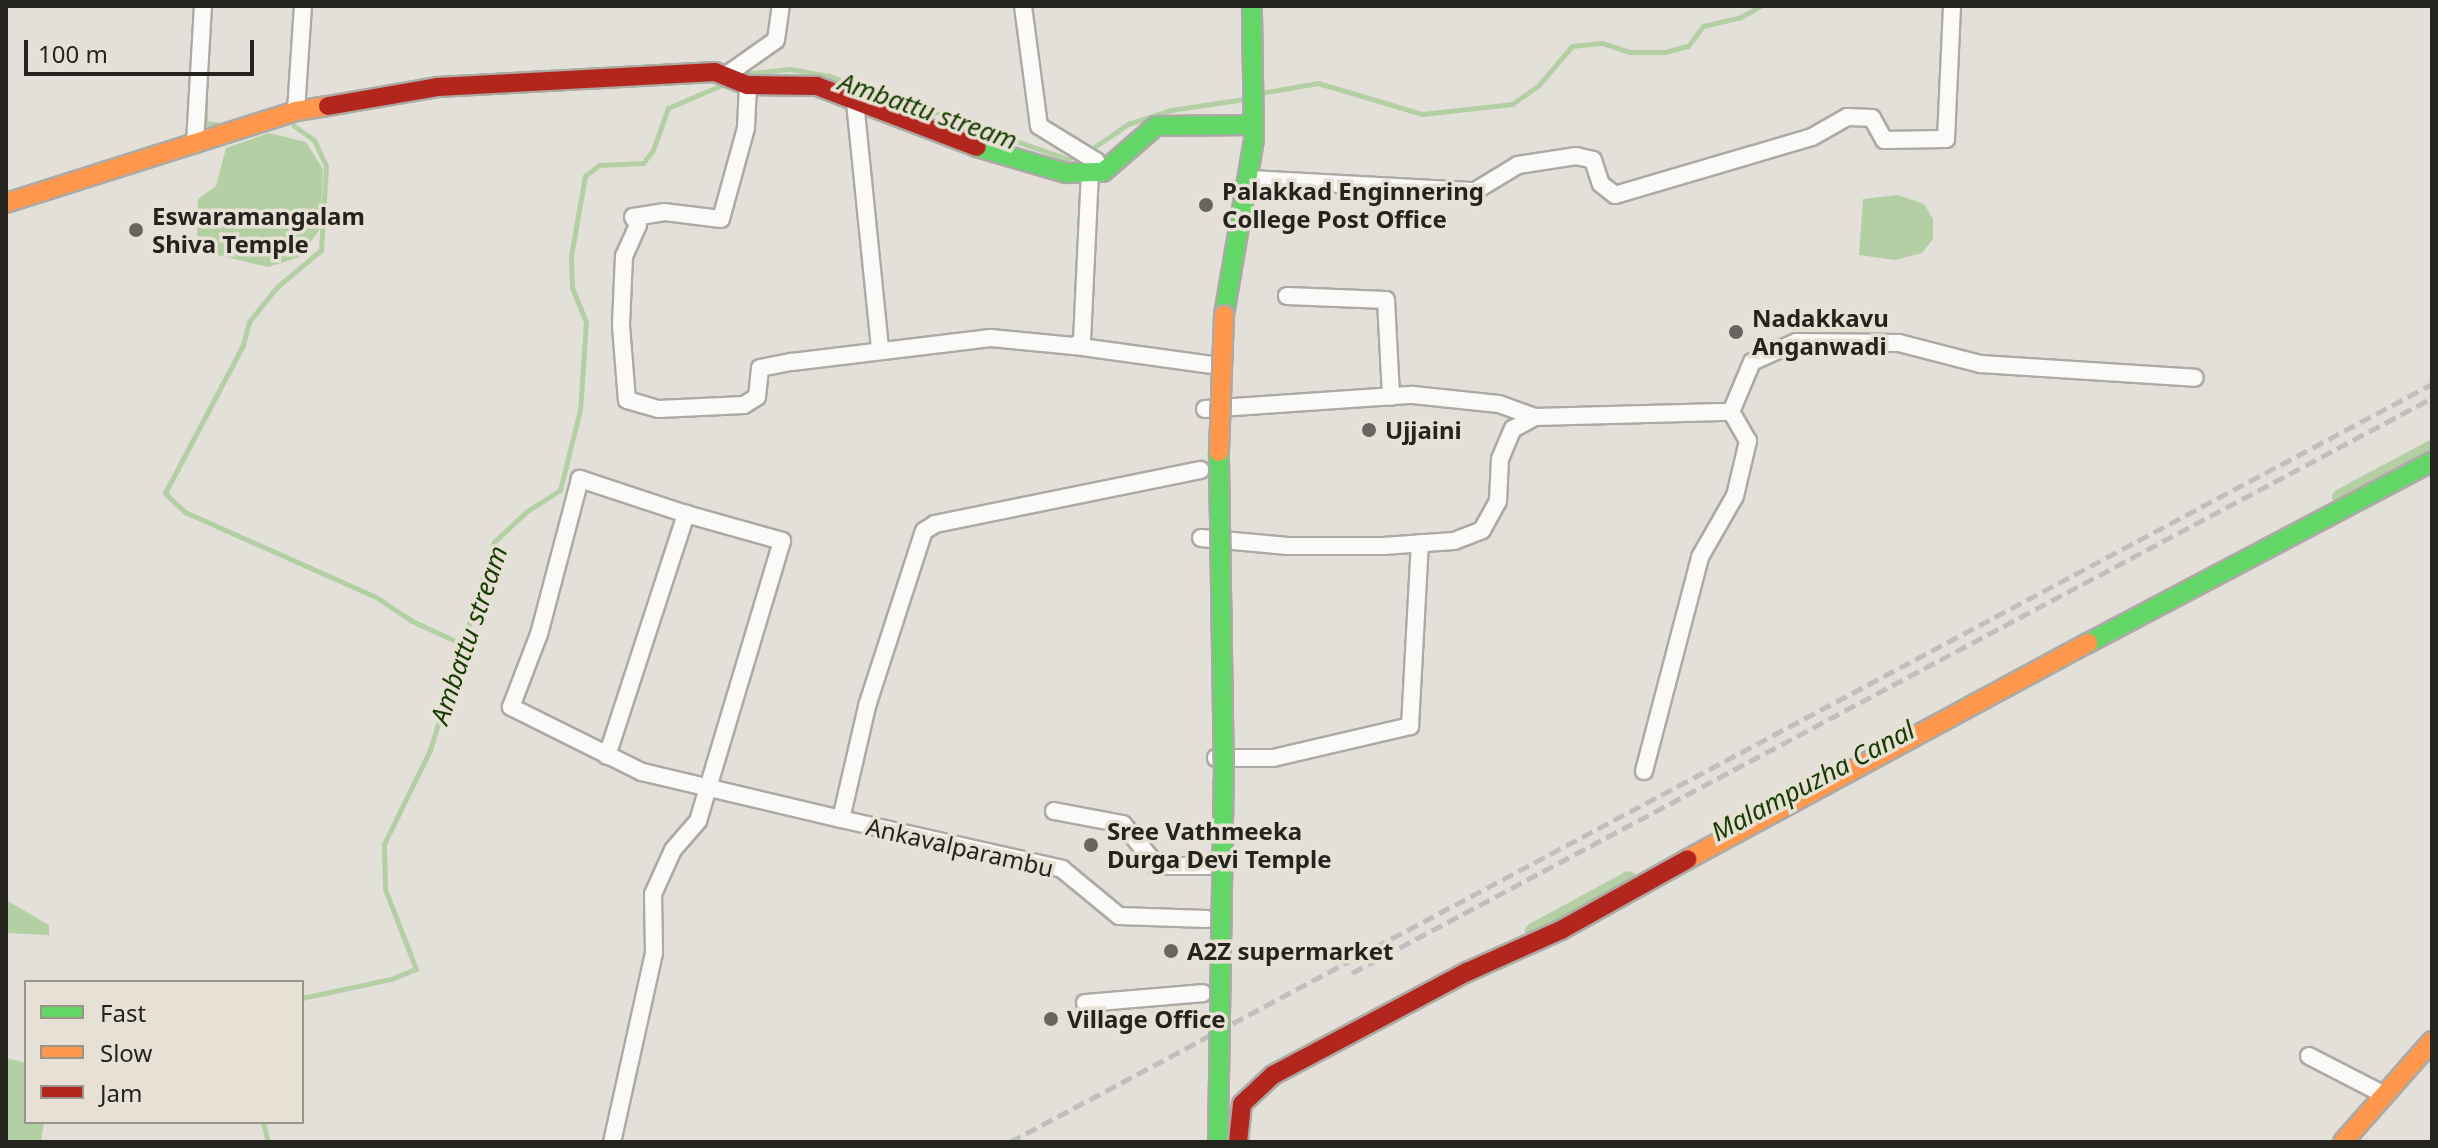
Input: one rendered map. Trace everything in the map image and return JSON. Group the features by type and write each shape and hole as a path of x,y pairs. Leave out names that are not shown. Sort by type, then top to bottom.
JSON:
{"street":[{"path":"195,144 203,6"},
{"path":"296,111 303,6"},
{"path":"726,77 776,40 781,6"},
{"path":"1023,6 1039,126 1075,146 1096,168 1082,341 1074,346"},
{"path":"1218,1142 1224,778 1218,489 1224,315 1250,179 1252,6"},
{"path":"1250,179 1475,191 1518,165 1576,156 1593,160 1601,184 1615,195 1812,137 1847,117 1872,118 1884,140 1946,139 1952,6"},
{"path":"6,203 296,111 438,87 715,72 747,84 817,86 934,134 1066,173 1096,168 1156,126 1253,125"},
{"path":"747,84 746,128 721,219 665,212 633,217 638,225 624,256 621,326 627,400 659,409 744,405 757,397 760,368 991,338 1212,365"},
{"path":"855,102 880,350"},
{"path":"1287,296 1386,300 1391,397"},
{"path":"1731,412 1752,362 1796,342 1899,343 1981,364 2195,378"},
{"path":"1205,409 1391,397 1499,404 1535,417 1731,412"},
{"path":"1644,771 1700,557 1735,496 1748,441 1731,412"},
{"path":"1201,538 1288,546 1454,541 1482,530 1498,501 1500,459 1513,429 1535,417"},
{"path":"1238,1142 1242,1104 1273,1075 1467,972 1561,930 1816,787 2432,462"},
{"path":"841,819 867,706 924,531 935,524 1201,470"},
{"name":"Ankavalparambu","path":"686,514 580,479 539,634 511,707 642,772 709,785 769,805 1062,869 1119,916 1207,919"},
{"path":"607,756 686,514 782,541 698,821 673,850 653,894 654,953 612,1142"},
{"path":"1216,758 1273,758 1410,726 1420,543"},
{"path":"1054,811 1123,824 1157,866 1210,866"},
{"path":"1085,1003 1203,993"},
{"path":"2344,1142 2381,1093 2432,1041"},
{"path":"2309,1056 2381,1093"}],"shaded area":[{"path":"269,133 306,142 323,169 320,229 300,257 268,267 197,250 198,199 216,186 226,148"},
{"path":"1898,195 1924,204 1933,219 1933,239 1922,253 1895,260 1859,255 1863,199"},
{"path":"6,900 49,925 49,935 6,933"},
{"path":"6,1058 24,1062 24,1124 44,1124 41,1142 6,1142"}],"waterway":[{"path":"1261,93 1318,83 1422,114 1512,104 1538,86 1572,46 1602,43 1629,52 1665,52 1688,46 1703,26 1739,18 1761,6"},
{"name":"Ambattu stream","path":"744,74 790,69 829,76 1067,159 1078,155"},
{"name":"Ambattu stream","path":"304,998 391,979 416,969 385,889 384,844 430,750 494,542 526,512 560,490 580,410 586,322 572,288 571,256 585,176 599,165 643,163 653,150 668,108 724,84"},
{"path":"1087,152 1128,124 1171,110 1244,99"},
{"path":"205,103 205,123 219,125"},
{"path":"294,126 314,140 326,166 321,250 277,287 249,322 243,345 165,493 185,512 376,597 412,621 462,644"},
{"name":"Malampuzha Canal","path":"2340,497 2432,448"},
{"name":"Malampuzha Canal","path":"1533,931 1629,879"},
{"name":"Ambattu stream","path":"264,1124 268,1142"}],"railway":[{"path":"1010,1142 2432,384"},
{"path":"1352,973 2432,398"}],"traffic: fast":[{"path":"1224,315 1254,140 1252,6"},
{"path":"977,147 1066,173 1103,172 1156,126 1253,125"},
{"path":"1218,1142 1224,778 1219,452"},
{"path":"2088,643 2432,462"}],"traffic: slow":[{"path":"6,203 296,111 328,106"},
{"path":"1219,452 1224,315"},
{"path":"1688,859 2088,643"},
{"path":"2343,1142 2432,1041"}],"traffic: jam":[{"path":"328,106 438,87 715,72 748,85 817,86 977,147"},
{"path":"1238,1142 1242,1104 1273,1075 1467,972 1561,930 1688,859"}],"place":[{"name":"Palakkad Enginnering College Post Office","path":"1206,205"},
{"name":"Eswaramangalam Shiva Temple","path":"136,230"},
{"name":"Nadakkavu Anganwadi","path":"1736,332"},
{"name":"Ujjaini","path":"1369,430"},
{"name":"Sree Vathmeeka Durga Devi Temple","path":"1091,845"},
{"name":"A2Z supermarket","path":"1171,951"},
{"name":"Village Office","path":"1051,1019"}]}
